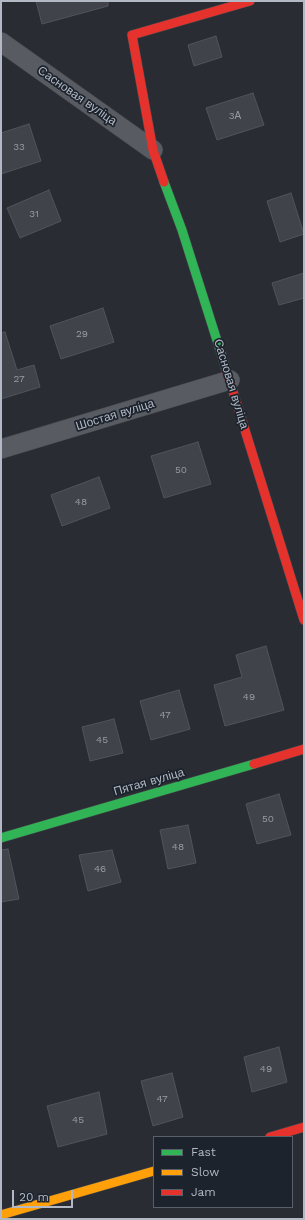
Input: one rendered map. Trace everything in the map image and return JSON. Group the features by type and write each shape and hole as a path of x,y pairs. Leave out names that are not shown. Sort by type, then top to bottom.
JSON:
{"street":[{"name":"Сасновая вуліца","path":"250,1 132,35 153,150 182,230 304,620"},
{"name":"Сасновая вуліца","path":"1,42 153,150"},
{"name":"Шостая вуліца","path":"1,450 230,380"},
{"name":"Пятая вуліца","path":"1,838 304,749"},
{"path":"273,1136 304,1127"},
{"path":"1,1215 153,1171"}],"building":[{"path":"36,1 108,1 108,6 42,24"},
{"path":"216,36 222,57 194,66 188,45"},
{"path":"253,93 264,125 217,140 206,108"},
{"path":"29,124 41,161 1,174 1,133"},
{"path":"49,190 61,221 20,238 7,208"},
{"path":"291,193 304,234 280,242 267,201"},
{"path":"304,273 304,298 279,305 272,283"},
{"path":"103,308 114,342 61,359 50,326"},
{"path":"5,332 17,370 34,365 40,387 1,399 1,333"},
{"path":"198,442 211,484 164,498 151,456"},
{"path":"99,477 110,508 62,526 51,495"},
{"path":"266,646 284,710 225,726 214,685 242,677 236,655"},
{"path":"179,690 190,729 151,740 140,701"},
{"path":"114,719 123,753 90,761 82,727"},
{"path":"279,794 291,835 257,844 246,804"},
{"path":"188,825 196,863 168,869 160,830"},
{"path":"8,849 19,899 1,902 1,850"},
{"path":"112,850 121,882 88,891 79,855"},
{"path":"279,1047 287,1082 252,1092 244,1057"},
{"path":"172,1073 183,1117 153,1126 141,1081"},
{"path":"99,1092 107,1134 58,1147 47,1106"}],"traffic: fast":[{"path":"164,182 182,230 226,369"},
{"path":"1,838 254,764"}],"traffic: slow":[{"path":"1,1215 153,1171"}],"traffic: jam":[{"path":"164,182 153,150 132,35 250,1"},
{"path":"226,369 304,620"},
{"path":"254,764 304,749"},
{"path":"273,1136 304,1127"}]}
